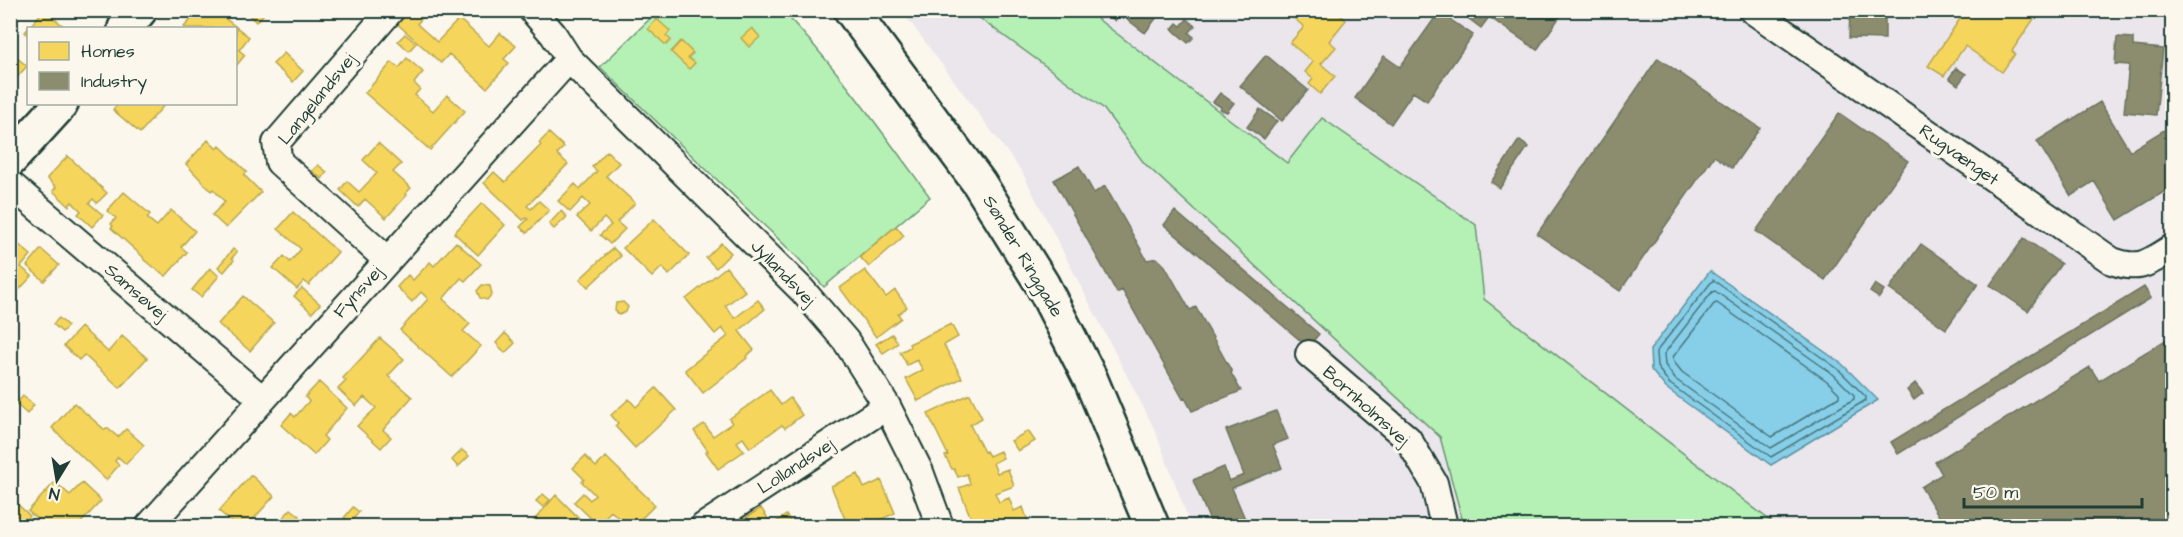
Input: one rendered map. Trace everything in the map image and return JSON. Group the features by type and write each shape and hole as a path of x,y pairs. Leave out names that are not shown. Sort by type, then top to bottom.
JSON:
{"street":[{"path":"126,27 140,10"},
{"name":"Langelandsvej","path":"387,260 279,162 276,143 391,10"},
{"path":"532,10 553,34 569,59"},
{"name":"Sønder Ringgade","path":"851,10 979,183 1042,284 1092,380 1152,526"},
{"name":"Rugvænget","path":"1752,10 2112,261 2127,266 2144,266 2172,248"},
{"name":"Fynsvej","path":"150,526 569,59"},
{"name":"Jyllandsvej","path":"569,59 802,290 846,342 887,406 920,472 940,526"},
{"path":"10,160 59,105"},
{"name":"Samsøvej","path":"10,184 262,399"},
{"name":"Bornholmsvej","path":"1309,354 1408,440 1434,483 1444,526"},
{"name":"Lollandsvej","path":"704,526 887,406"}],"shaded area":[{"path":"902,11 970,11 1103,108 1144,163 1440,437 1464,526 1191,526 1155,430 1022,172"},
{"path":"1087,11 2172,11 2172,526 1777,526 1484,299 1476,225 1322,118 1287,164"}],"green space":[{"path":"658,11 783,11 841,78 930,197 824,287 798,258 600,67"},
{"path":"970,11 1087,11 1287,163 1322,118 1476,225 1484,299 1777,526 1464,526 1440,437 1144,163 1103,108"}],"water":[{"path":"1710,271 1842,364 1878,400 1771,465 1666,388 1651,370 1650,350"}],"building: Homes":[{"path":"44,10 65,27 29,27"},
{"path":"190,10 214,10 236,27 184,27 195,15"},
{"path":"244,10 259,10 263,15 256,22"},
{"path":"403,10 417,10 423,17 417,24 437,42 459,19 489,46 500,33 516,46 504,59 509,63 487,88 449,54 441,63 394,21"},
{"path":"1285,10 1335,10 1346,20 1329,41 1336,47 1321,64 1335,76 1320,94 1309,84 1313,79 1305,72 1313,62 1290,43 1304,27"},
{"path":"1966,10 2040,10 2012,51 2015,54 2002,72 1965,46 1944,76 1928,66"},
{"path":"657,19 670,31 666,36 671,40 666,45 648,29"},
{"path":"237,28 249,37 239,50 245,55 237,65"},
{"path":"752,28 760,37 749,47 741,38"},
{"path":"405,34 416,43 409,51 398,41"},
{"path":"681,41 693,53 688,58 695,63 689,69 671,52"},
{"path":"10,52 27,66 10,85"},
{"path":"284,53 303,71 293,82 273,64"},
{"path":"407,58 423,72 414,83 420,89 415,95 433,111 447,95 465,111 430,150 365,93 392,62 399,68"},
{"path":"117,105 164,105 140,133 113,110"},
{"path":"549,133 564,147 557,154 568,164 527,206 531,209 539,201 549,210 527,233 520,227 528,219 523,220 484,183 494,172 505,182 541,145 539,143"},
{"path":"208,140 217,149 220,146 247,172 244,175 261,192 226,228 212,215 225,202 213,189 211,191 186,164"},
{"path":"378,143 401,164 393,172 411,188 386,218 365,199 358,207 340,190 347,181 359,192 377,173 363,160"},
{"path":"607,151 619,163 606,176 635,203 617,222 625,229 610,244 600,235 611,225 604,218 591,231 577,217 590,205 583,198 570,212 558,201 575,184 580,189 597,171 592,167"},
{"path":"68,156 107,193 97,203 93,199 89,203 103,215 92,227 78,214 81,211 72,202 69,206 53,191 56,187 47,178"},
{"path":"318,165 327,172 322,179 312,171"},
{"path":"124,192 150,214 147,218 157,226 171,210 195,231 181,247 187,252 166,276 144,260 111,228 116,218 107,211"},
{"path":"482,203 505,225 478,255 454,233"},
{"path":"561,211 567,217 554,229 549,224"},
{"path":"293,212 338,252 309,285 304,281 297,289 273,268 284,256 290,262 301,249 278,229"},
{"path":"654,219 689,255 669,275 662,267 652,277 623,248"},
{"path":"896,226 904,236 869,267 860,257"},
{"path":"10,237 31,255 21,267 32,276 18,291 10,284"},
{"path":"456,242 481,264 465,281 461,278 443,299 470,324 463,331 481,346 452,377 400,330 428,299 421,292 412,302 397,287 408,275 413,280 430,262 434,266"},
{"path":"721,243 731,253 716,268 706,258"},
{"path":"613,248 621,256 588,287 580,279"},
{"path":"41,249 59,265 44,281 27,266"},
{"path":"233,249 237,252 232,258 234,260 224,272 218,267"},
{"path":"726,267 745,291 725,306 735,318 758,300 765,309 739,331 754,350 703,393 685,370 728,336 722,328 715,334 686,299"},
{"path":"210,268 219,276 201,297 192,290"},
{"path":"865,270 886,297 895,290 907,307 898,314 901,318 876,337 840,288"},
{"path":"482,285 490,286 492,294 487,300 480,298 477,291"},
{"path":"302,288 320,304 312,313 294,296"},
{"path":"243,296 274,323 250,351 218,324"},
{"path":"623,302 628,307 626,312 619,315 615,310 616,303"},
{"path":"59,318 68,326 62,332 53,324"},
{"path":"951,324 958,337 944,345 962,378 918,401 906,379 923,370 917,360 907,365 900,352 910,347 909,344"},
{"path":"81,327 108,352 122,336 147,358 120,388 84,355 79,360 64,346"},
{"path":"505,333 515,343 505,353 496,343"},
{"path":"892,334 898,343 883,353 876,344"},
{"path":"380,338 404,359 388,376 412,397 383,430 391,437 381,448 357,426 376,408 364,397 356,406 338,389 346,381 343,378"},
{"path":"319,382 347,408 323,436 327,440 314,455 281,425 291,413 295,417 309,401 305,397"},
{"path":"656,388 676,410 635,448 615,426 618,423 611,415 629,399 636,407"},
{"path":"770,390 781,405 790,398 802,415 785,428 782,425 750,448 743,438 737,442 744,451 718,469 694,431 704,424 713,436 732,423 729,419"},
{"path":"970,394 982,418 970,425 984,452 986,451 989,456 1000,451 1003,458 993,463 997,473 1008,469 1014,486 995,493 999,502 1009,498 1014,511 1023,507 1029,524 974,526 959,488 970,484 967,474 958,477 952,469 945,456 948,455 928,414"},
{"path":"23,396 34,405 27,414 16,404"},
{"path":"74,403 105,430 107,428 118,437 126,429 144,445 126,464 118,457 115,461 119,465 106,480 52,428"},
{"path":"1028,431 1035,441 1018,451 1011,441"},
{"path":"462,450 469,456 458,467 452,460"},
{"path":"585,456 596,467 606,457 655,505 634,526 627,526 611,511 598,525 574,502 583,493 590,500 595,495 582,482 584,479 573,468"},
{"path":"858,474 864,488 881,480 895,513 867,526 848,526 831,486"},
{"path":"251,475 274,496 251,522 253,524 251,526 236,526 219,511"},
{"path":"55,482 70,495 82,483 101,501 78,526 45,526 28,511"},
{"path":"543,494 550,500 543,507 536,501"},
{"path":"556,495 580,519 572,526 529,526"},
{"path":"10,497 30,516 21,525 10,515"},
{"path":"353,507 359,512 350,523 344,518"},
{"path":"761,508 772,525 786,515 794,526 749,526 744,519"},
{"path":"291,509 300,516 292,526 282,526 278,523"}],"building: Industry":[{"path":"1102,10 1149,10 1157,17 1145,33 1120,14 1115,21"},
{"path":"1457,10 1561,10 1563,12 1537,50 1489,17 1481,28"},
{"path":"1850,10 1885,10 1885,39 1849,38"},
{"path":"1439,12 1473,35 1427,101 1413,92 1391,124 1355,98 1384,56 1400,67"},
{"path":"1187,19 1195,26 1189,33 1194,37 1188,43 1172,29 1177,23 1181,26"},
{"path":"2117,37 2133,38 2133,46 2163,49 2156,115 2124,112 2129,65 2115,64"},
{"path":"1266,55 1308,90 1282,121 1240,86"},
{"path":"1658,58 1760,128 1732,168 1714,156 1620,291 1537,234"},
{"path":"1956,68 1966,74 1958,85 1949,78"},
{"path":"1220,93 1234,103 1227,112 1213,102"},
{"path":"2100,102 2130,151 2172,125 2172,187 2118,220 2094,181 2071,196 2037,141"},
{"path":"1260,109 1277,121 1264,139 1247,127"},
{"path":"1839,113 1908,161 1825,280 1756,231"},
{"path":"1519,140 1528,147 1500,188 1491,182"},
{"path":"1079,166 1094,193 1105,186 1147,260 1157,258 1165,266 1190,310 1196,307 1241,391 1192,411 1185,398 1183,399 1122,290 1117,293 1054,180"},
{"path":"1175,211 1319,334 1308,347 1164,225"},
{"path":"2024,238 2061,264 2028,311 1990,285"},
{"path":"1921,244 1978,284 1946,329 1889,289"},
{"path":"1875,284 1884,290 1879,298 1870,292"},
{"path":"2144,287 2151,298 1898,454 1891,442"},
{"path":"2172,336 2172,526 1945,526 1921,487 1942,474 1935,462 2090,367 2099,381"},
{"path":"1915,383 1923,393 1914,400 1907,390"},
{"path":"1276,411 1288,439 1273,445 1282,468 1232,488 1248,526 1212,526 1193,480 1224,467 1229,481 1244,475 1226,430"}]}
